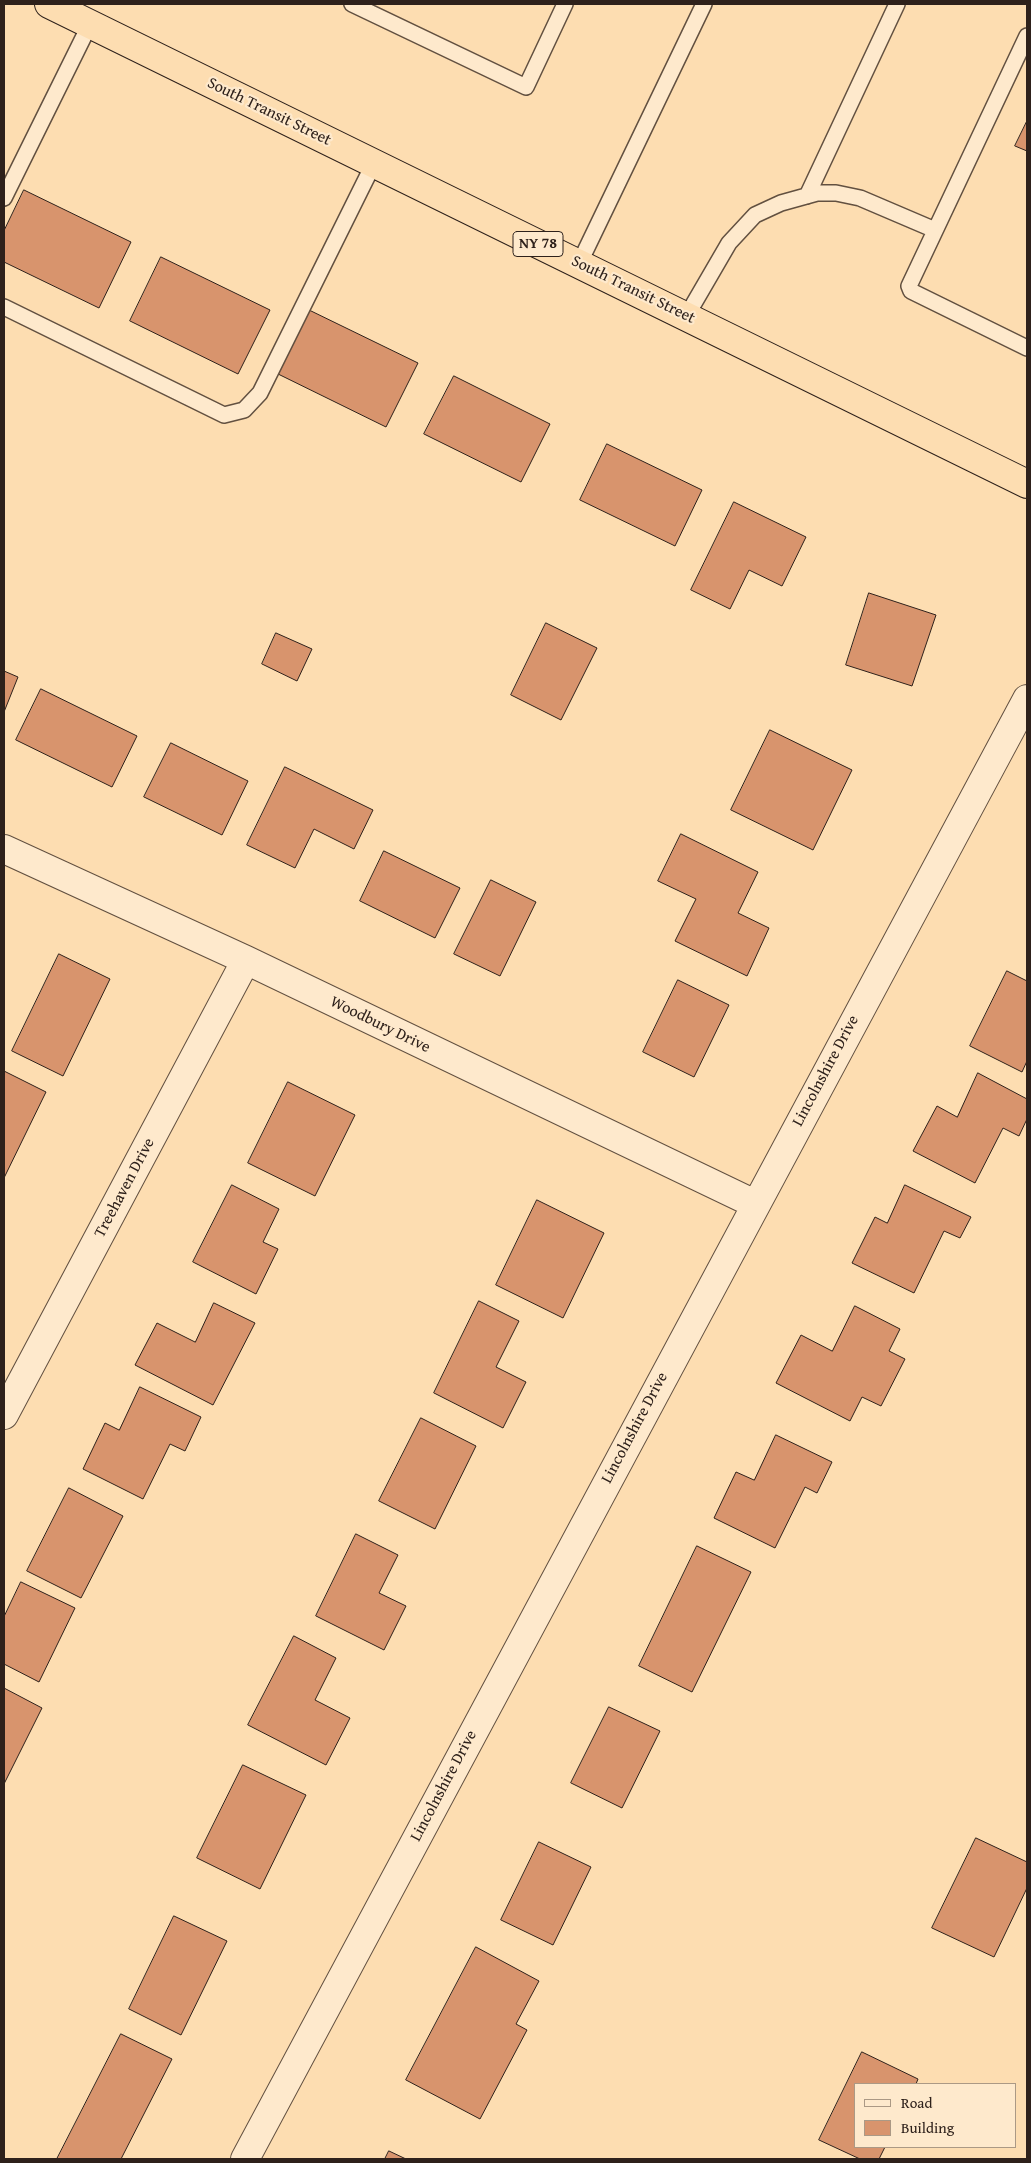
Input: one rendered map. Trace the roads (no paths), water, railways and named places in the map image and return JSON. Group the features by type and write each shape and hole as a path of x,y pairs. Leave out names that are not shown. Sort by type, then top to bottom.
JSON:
{"highway":[{"name":"South Transit Street","path":"50,4 1027,484"}],"street":[{"name":"Lincolnshire Drive","path":"245,2159 1027,698"},
{"name":"Woodbury Drive","path":"4,848 246,960 755,1204"},
{"name":"Treehaven Drive","path":"4,1415 246,960"}],"lane":[{"path":"352,4 526,87 564,4"},
{"path":"579,264 704,4"},
{"path":"807,196 897,4"},
{"path":"4,198 90,24"},
{"path":"1027,36 909,286 911,291 1027,348"},
{"path":"4,307 224,415 244,410 260,393 374,163"},
{"path":"686,317 729,243 755,215 781,203 807,196 836,193 860,198 935,230"}]}
